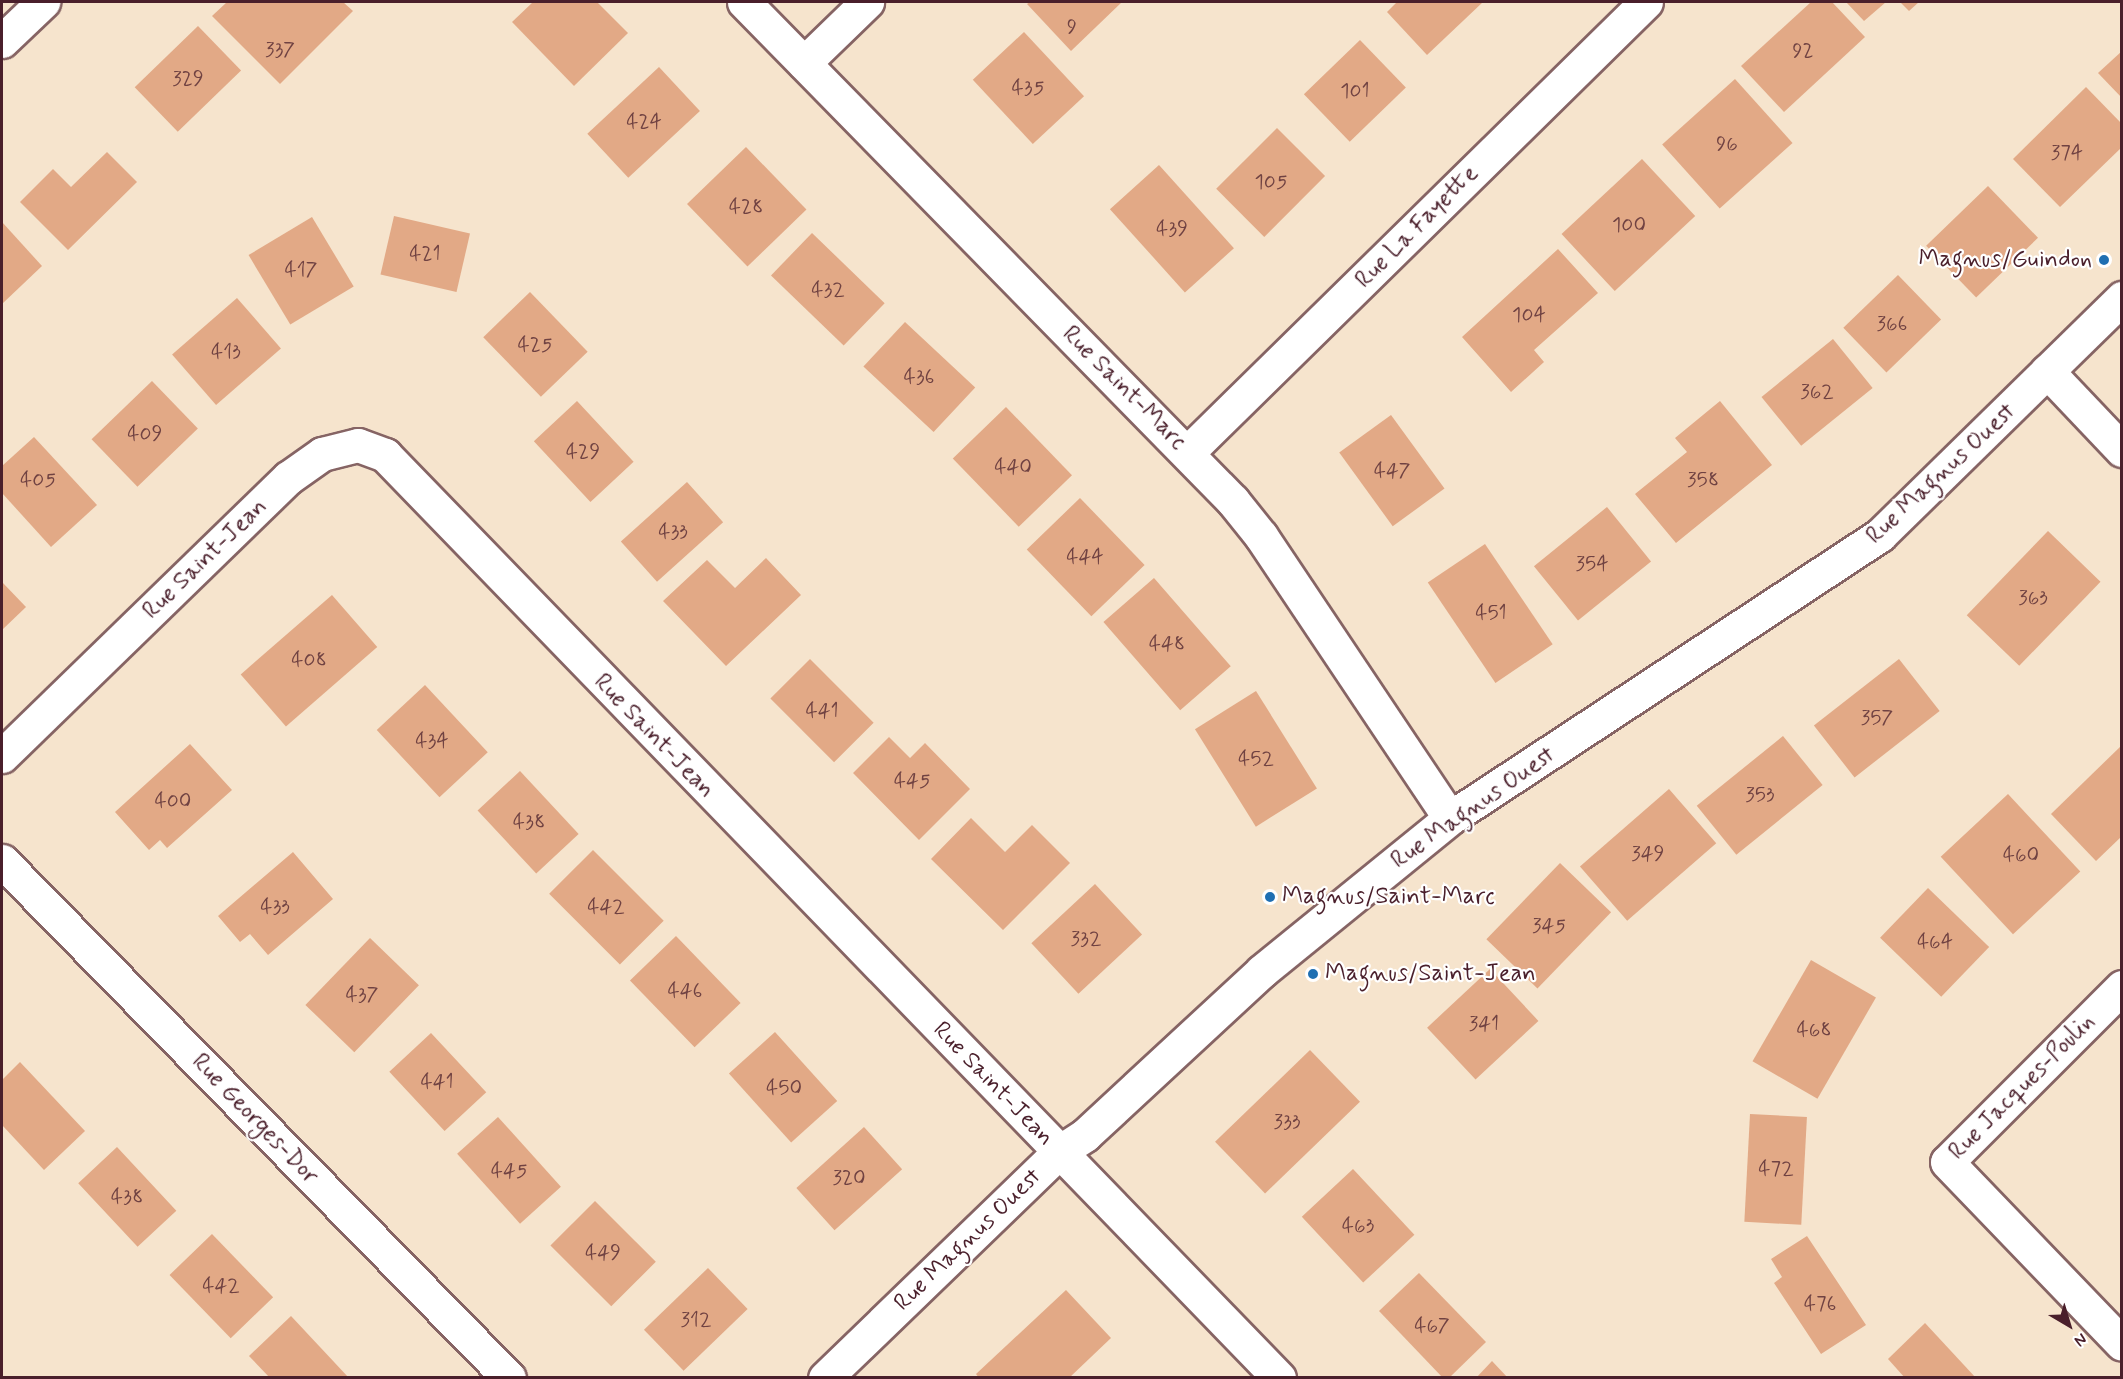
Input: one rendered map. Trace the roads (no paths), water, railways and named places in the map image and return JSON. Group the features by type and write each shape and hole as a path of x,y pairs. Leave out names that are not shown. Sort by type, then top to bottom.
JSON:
{"street":[{"path":"2,41 43,2"},
{"name":"Rue Saint-Marc","path":"744,2 1188,452 1261,536 1450,818"},
{"path":"804,63 867,2"},
{"name":"Rue La Fayette","path":"1188,452 1646,2"},
{"name":"Rue Magnus Ouest","path":"825,1377 1059,1152 1085,1134 1262,971 1450,818 1880,534 2121,298"},
{"path":"2047,371 2121,450"},
{"name":"Rue Saint-Jean","path":"2,756 288,478 322,454 358,445 385,455 1279,1377"},
{"name":"Rue Georges-Dor","path":"2,861 509,1377"},
{"name":"Rue Jacques-Poulin","path":"2121,987 1947,1162 2121,1344"}],"place":[{"name":"Magnus/Guindon","path":"2104,260"},
{"name":"Magnus/Saint-Marc","path":"1270,897"},
{"name":"Magnus/Saint-Jean","path":"1313,974"}]}
